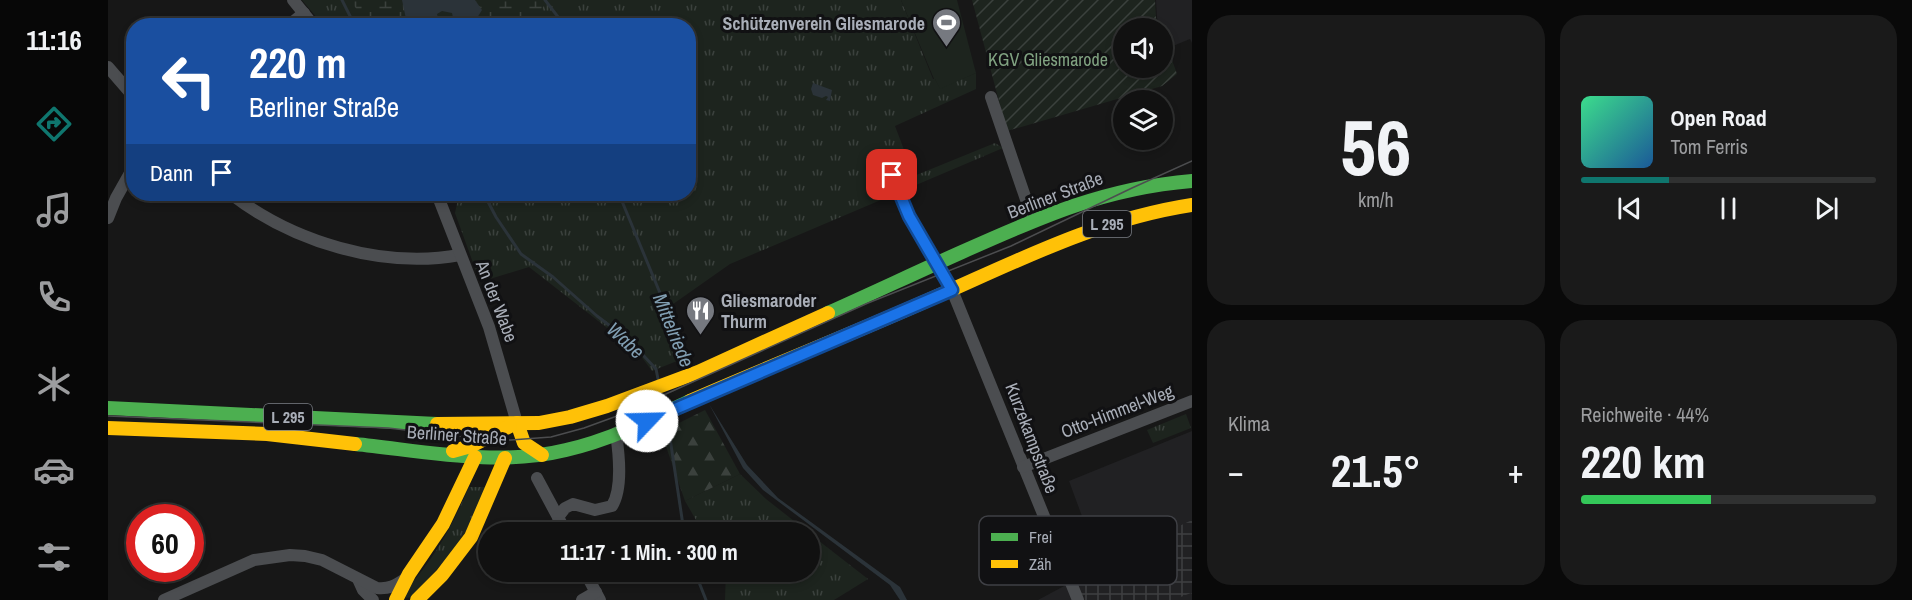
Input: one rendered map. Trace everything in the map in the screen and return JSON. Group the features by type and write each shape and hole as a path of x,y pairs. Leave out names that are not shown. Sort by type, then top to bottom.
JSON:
{"main road":[{"name":"Berliner Straße","path":"108,408 468,424 516,429 570,417 698,372 1033,220 1100,195 1151,185 1192,181"},
{"name":"Berliner Straße","path":"108,428 267,434 475,457 505,458 542,455 591,443 616,433 952,290 1082,231 1154,212 1192,206"},
{"path":"468,424 505,458"},
{"path":"441,453 471,446 516,429"},
{"path":"516,429 524,445 531,451 542,455"},
{"path":"417,600 442,574 471,537 516,429"},
{"path":"396,600 406,578 437,534 475,457 488,440"}],"street":[{"path":"293,0 308,18"},
{"path":"298,18 304,13"},
{"path":"108,67 126,88"},
{"path":"991,97 1033,220"},
{"path":"892,175 909,216 952,290"},
{"path":"108,218 126,180"},
{"path":"241,201 271,221 310,238 347,250 422,259 460,255"},
{"name":"An der Wabe","path":"440,201 489,327 516,429"},
{"name":"Kurzekampstraße","path":"952,290 1043,516"},
{"name":"Otto-Himmel-Weg","path":"1023,467 1192,401"},
{"path":"558,517 565,508 573,504 596,510 612,506 616,500 620,459 616,433"},
{"path":"537,478 561,522"},
{"path":"164,600 236,566 269,557 290,555 313,558 341,569 366,581 375,594 387,600"},
{"path":"375,594 406,578"},
{"path":"582,600 598,596 590,582"},
{"name":"Kurzekampstraße","path":"1071,585 1077,600"}],"shaded area":[{"path":"402,0 475,0 482,10 477,18 453,18 452,13 442,11 437,14 438,18 406,18"},
{"path":"1156,0 1192,0 1192,43 1190,39 1173,46 1173,18 1157,18"},
{"path":"813,83 832,90 830,101 826,100 828,97 826,96 822,98 813,95 811,89"},
{"path":"709,404 747,465 778,498 811,522 806,522 763,490 743,468"},
{"path":"1192,431 1192,600 1038,600 1066,585 1177,585 1177,516 1082,516 1069,481"},
{"path":"1192,520 1192,594 1173,600 1084,600 1078,585 1177,585 1177,527"},
{"path":"820,529 900,587 907,600 900,600 890,585 820,533"}],"green space":[{"path":"302,0 901,0 933,79 940,88 976,73 976,89 895,126 914,176 995,143 1003,148 730,264 666,309 677,361 652,371 638,352 529,267 480,282 455,213 458,201 696,201 696,18 317,18"},
{"path":"350,0 402,0 403,10 410,18 363,18"},
{"path":"475,0 549,0 534,18 464,18 482,10"},
{"name":"Schützenverein Gliesmarode","path":"901,0 957,0 976,73 940,89"},
{"name":"KGV Gliesmarode","path":"972,0 1155,0 1156,18 1113,18 1113,78 1172,78 1162,86 1148,90 1113,90 1113,100 1007,131"},
{"path":"442,11 452,13 454,18 438,18 437,14"},
{"name":"KGV Gliesmarode","path":"1173,63 1177,74 1173,77"},
{"path":"705,410 740,474 685,501 661,432"},
{"path":"1186,414 1191,428 1153,443 1147,430"},
{"path":"740,474 766,499 795,522 697,522 685,501"},
{"path":"469,487 486,487 466,531 452,553 411,597 406,598 406,590 442,541"},
{"path":"820,542 868,579 834,600 725,600 726,582 820,582"}],"waterway":[{"name":"Wabe","path":"342,0 351,18"},
{"name":"Mittelriede","path":"545,0 559,18"},
{"name":"Wabe","path":"488,201 521,254 553,277 597,316 630,341 656,369 658,379"},
{"name":"Mittelriede","path":"622,201 688,368"},
{"name":"Wabe","path":"661,392 664,406"},
{"name":"Wabe","path":"667,418 683,522"},
{"name":"Wabe","path":"699,582 706,600"}],"tram line":[{"path":"108,416 388,428 493,440 551,437 617,416 868,303 1011,246 1192,161"}],"traffic: fast":[{"path":"828,313 1046,216 1130,190 1192,181"},
{"path":"355,444 460,456 540,455 598,441 690,401"},
{"path":"108,408 437,424"}],"traffic: slow":[{"path":"690,401 1088,232 1121,221 1192,205"},
{"path":"437,424 539,423 570,417 607,406 698,372 828,313"},
{"path":"517,423 524,443 542,455"},
{"path":"453,451 471,446 510,426"},
{"path":"108,428 267,434 355,444"},
{"path":"396,600 409,574 443,524 475,457"},
{"path":"417,600 442,575 471,537 505,458"}],"place":[{"name":"Schützenverein Gliesmarode","path":"946,48"},
{"name":"Gliesmaroder Thurm","path":"700,336"}],"route":[{"path":"647,421 952,290 909,216 892,175"}]}
